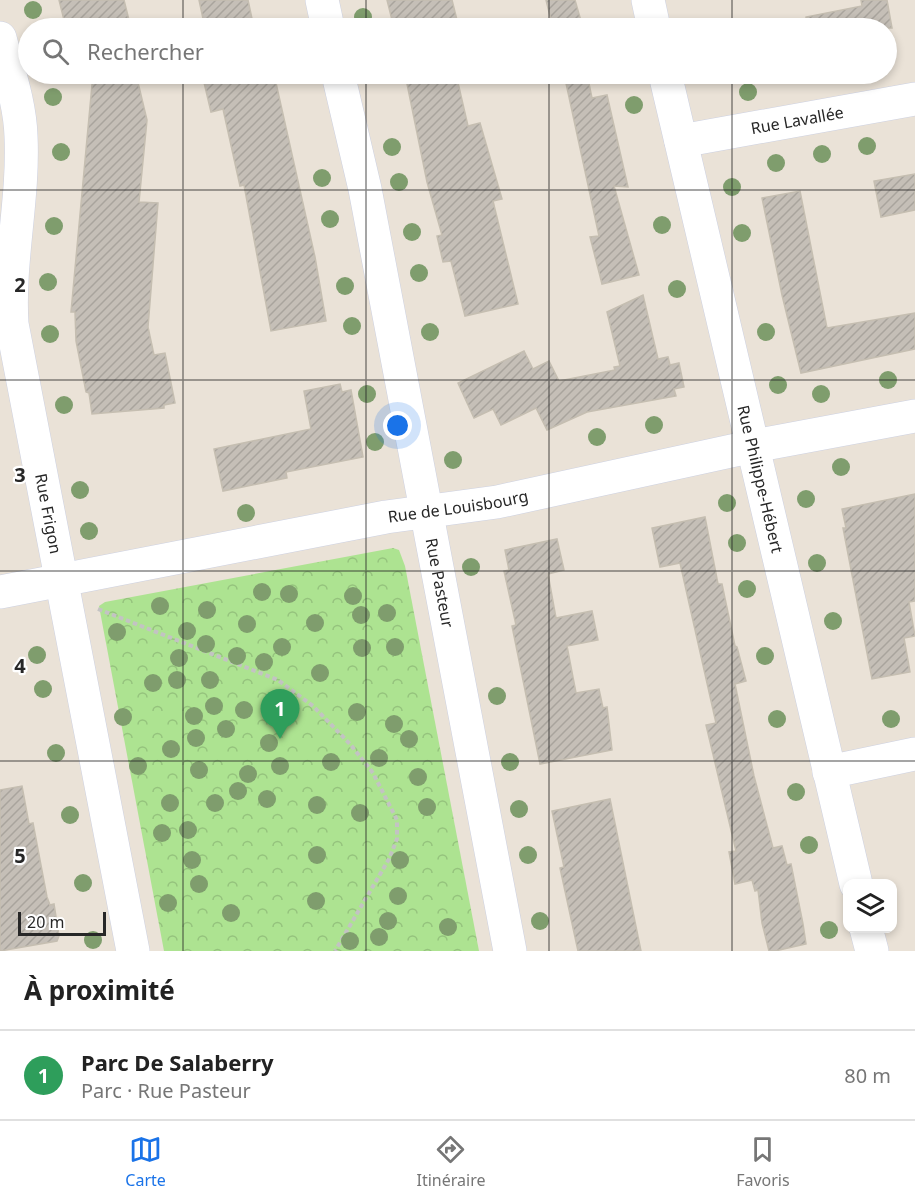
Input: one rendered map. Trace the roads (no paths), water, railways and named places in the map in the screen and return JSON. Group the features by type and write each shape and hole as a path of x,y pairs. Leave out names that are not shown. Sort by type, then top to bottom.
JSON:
{"street":[{"path":"321,0 326,18"},
{"path":"648,0 652,18"},
{"name":"Rue Frigon","path":"2,57 21,134 21,173 12,279 12,324 132,951"},
{"name":"Rue Pasteur","path":"340,84 365,189 510,951"},
{"name":"Rue Philippe-Hébert","path":"667,84 855,879"},
{"name":"Rue Lavallée","path":"681,141 915,99"},
{"name":"Rue de Louisbourg","path":"0,592 426,512 497,502 754,446 915,416"},
{"path":"829,772 915,754"},
{"path":"867,933 872,951"}],"place":[{"name":"Parc De Salaberry","path":"280,739"}]}
